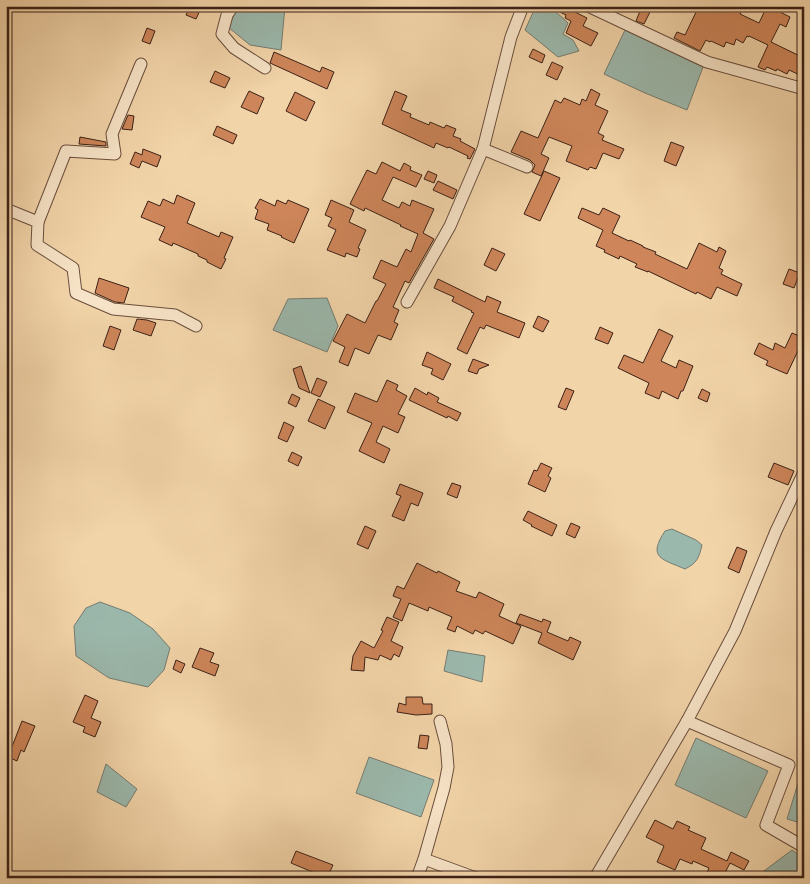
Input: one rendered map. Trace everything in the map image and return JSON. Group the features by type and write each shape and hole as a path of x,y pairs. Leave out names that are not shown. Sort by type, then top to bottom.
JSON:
{"street":[{"path":"233,6 227,15 222,34 234,48 264,68"},
{"path":"407,302 450,226 483,149 511,37 523,6"},
{"path":"588,6 707,62 804,89"},
{"path":"141,64 112,134 115,154 66,150 38,222 37,245 73,268 76,293 113,309 175,315 196,326"},
{"path":"483,149 527,166"},
{"path":"6,209 38,222"},
{"path":"595,878 687,721 735,631 776,530 804,472"},
{"path":"417,878 444,788 448,767 446,744 440,721"},
{"path":"687,721 789,765 766,825 804,847"},
{"path":"424,859 476,878"}],"shaded area":[{"path":"239,6 285,6 281,50 250,45 228,27"},
{"path":"536,6 546,7 554,11 568,23 563,34 573,40 579,51 558,57 525,30"},
{"path":"625,30 703,67 687,110 604,74"},
{"path":"327,298 338,326 327,352 273,330 288,299"},
{"path":"672,529 696,540 702,545 697,560 685,569 664,560 657,552 657,547 665,531"},
{"path":"100,602 130,613 153,629 170,648 164,670 148,687 109,678 76,656 74,626 86,608"},
{"path":"448,650 485,656 482,682 444,671"},
{"path":"696,738 768,771 746,818 675,785"},
{"path":"369,757 434,780 421,817 356,793"},
{"path":"106,764 137,789 126,807 97,792"},
{"path":"804,764 804,824 787,819"},
{"path":"792,850 804,858 804,878 767,878 764,871"}],"building":[{"path":"190,6 202,6 196,19 186,15"},
{"path":"547,6 568,6 587,18 583,26 598,33 591,46 566,33 571,21 565,18 566,15"},
{"path":"642,6 653,6 644,24 636,21"},
{"path":"699,6 744,6 740,14 759,23 767,6 777,6 776,10 790,17 786,27 780,24 771,42 804,58 804,77 789,70 787,74 777,69 776,71 767,67 765,70 758,67 768,45 749,36 747,36 743,43 736,39 734,45 726,42 724,47 706,40 700,51 674,38 677,32 685,35"},
{"path":"147,28 155,31 150,44 142,41"},
{"path":"533,49 545,55 542,63 529,57"},
{"path":"274,52 320,72 322,67 334,72 327,89 270,63"},
{"path":"552,62 563,67 557,80 546,75"},
{"path":"215,71 230,78 225,88 210,82"},
{"path":"591,89 600,94 595,105 608,111 598,133 604,136 602,140 624,149 619,159 603,153 596,169 590,167 588,170 566,161 572,146 549,137 541,154 549,158 541,176 532,172 535,165 530,160 511,152 521,131 538,138 555,100 561,103 564,98 580,105 582,99 586,101"},
{"path":"249,91 264,98 257,114 241,107"},
{"path":"395,91 407,96 401,110 411,114 410,117 429,125 430,122 444,128 446,125 456,129 453,136 475,149 470,159 467,158 468,156 449,147 436,143 434,148 382,124"},
{"path":"295,92 315,102 306,121 286,111"},
{"path":"128,115 134,116 132,130 122,129"},
{"path":"217,126 237,135 233,144 213,135"},
{"path":"80,137 106,142 106,146 79,144"},
{"path":"671,142 684,147 676,166 664,161"},
{"path":"143,149 161,156 157,167 142,161 139,168 130,164 135,152 142,155"},
{"path":"382,162 400,171 404,163 411,167 410,170 422,175 416,187 393,177 382,200 399,208 402,202 410,206 412,200 434,209 423,233 434,239 409,283 405,281 393,307 399,310 394,322 398,324 391,340 378,335 369,354 355,348 348,366 339,362 345,347 333,341 347,314 365,323 386,284 373,278 381,260 397,267 406,249 411,252 418,234 365,208 364,211 350,204 367,170 376,174"},
{"path":"428,171 437,175 434,183 424,179"},
{"path":"544,171 560,178 540,221 524,214"},
{"path":"438,181 457,190 453,199 433,190"},
{"path":"177,195 195,203 187,223 219,237 221,232 233,237 221,269 207,262 198,254 173,243 172,246 159,240 165,227 141,217 148,201 160,206 163,199 174,204"},
{"path":"260,199 275,206 277,200 286,204 288,200 309,209 294,243 267,230 269,224 255,219 258,210 255,208"},
{"path":"331,200 354,210 349,222 366,230 358,248 360,249 357,257 346,253 345,257 327,250 336,230 328,226 332,218 325,215"},
{"path":"582,208 599,215 603,208 620,216 612,233 656,252 655,254 687,269 699,243 717,252 719,247 726,251 719,268 723,270 721,274 742,284 737,296 717,287 711,299 635,267 637,264 620,256 619,259 604,252 605,250 596,246 603,230 578,218"},
{"path":"492,248 505,254 496,271 484,265"},
{"path":"789,269 800,273 794,288 783,284"},
{"path":"99,278 129,288 124,303 115,302 95,293"},
{"path":"438,279 485,302 487,296 501,302 497,312 525,323 519,338 486,325 484,329 480,327 467,354 457,349 474,313 452,301 454,297 434,288"},
{"path":"538,316 549,321 543,332 533,327"},
{"path":"137,319 156,323 151,336 133,330"},
{"path":"110,326 121,330 114,350 103,346"},
{"path":"600,327 613,333 608,344 595,339"},
{"path":"659,329 673,336 661,361 676,368 679,360 693,366 678,399 662,391 659,399 645,393 649,383 618,368 624,355 643,363"},
{"path":"792,333 804,338 787,374 766,365 768,361 754,354 759,343 773,350 775,343 785,348"},
{"path":"427,352 451,364 443,380 431,374 433,369 422,365"},
{"path":"473,359 489,365 479,369 477,374 468,371"},
{"path":"301,366 310,393 299,388 293,369"},
{"path":"317,378 327,382 320,397 311,393"},
{"path":"387,380 398,385 396,390 407,396 398,414 405,417 398,433 383,426 376,442 390,449 384,463 359,451 372,423 347,412 355,393 377,402"},
{"path":"415,388 427,395 428,392 439,398 437,402 461,413 457,421 409,400"},
{"path":"566,388 574,391 566,410 558,407"},
{"path":"702,389 710,393 707,402 698,398"},
{"path":"292,394 300,398 296,407 288,403"},
{"path":"318,399 335,407 325,429 308,421"},
{"path":"284,422 294,427 287,442 278,438"},
{"path":"292,452 302,457 298,466 288,461"},
{"path":"541,463 552,468 548,476 551,478 545,492 528,484 534,470 537,471"},
{"path":"774,463 794,471 788,485 768,477"},
{"path":"452,483 461,486 457,498 447,494"},
{"path":"400,484 423,493 418,506 411,503 404,521 392,516 401,496 396,494"},
{"path":"528,511 557,525 552,536 523,520"},
{"path":"571,523 580,527 575,538 566,534"},
{"path":"365,526 376,531 368,549 357,544"},
{"path":"737,547 747,551 739,573 728,568"},
{"path":"417,563 460,582 456,591 476,598 479,592 504,604 499,616 521,626 513,644 485,631 483,634 475,630 473,634 457,626 455,632 447,629 452,617 429,607 428,611 409,603 402,621 393,617 401,599 393,596 397,586 404,589"},
{"path":"520,614 542,622 543,619 551,622 547,632 568,641 570,637 581,642 573,660 538,643 542,633 516,623"},
{"path":"387,617 399,622 391,641 403,647 399,657 394,654 391,660 380,655 378,660 365,657 364,671 351,670 353,656 361,641 374,648 383,631 381,630"},
{"path":"200,648 214,653 210,662 219,665 215,676 192,667"},
{"path":"176,660 185,664 181,673 173,669"},
{"path":"85,695 98,701 91,718 101,722 95,737 83,732 85,727 73,722"},
{"path":"406,697 422,697 423,704 432,704 432,714 416,715 397,712 399,703 406,705"},
{"path":"22,721 35,726 24,752 21,750 17,761 8,757"},
{"path":"420,735 429,736 427,749 418,748"},
{"path":"655,820 673,829 677,821 690,827 688,830 706,838 701,849 727,861 731,852 749,861 744,870 730,863 724,875 720,873 718,878 705,878 709,868 693,861 692,864 680,859 675,870 657,862 664,846 646,837"},
{"path":"296,851 333,865 327,878 291,863"}]}
